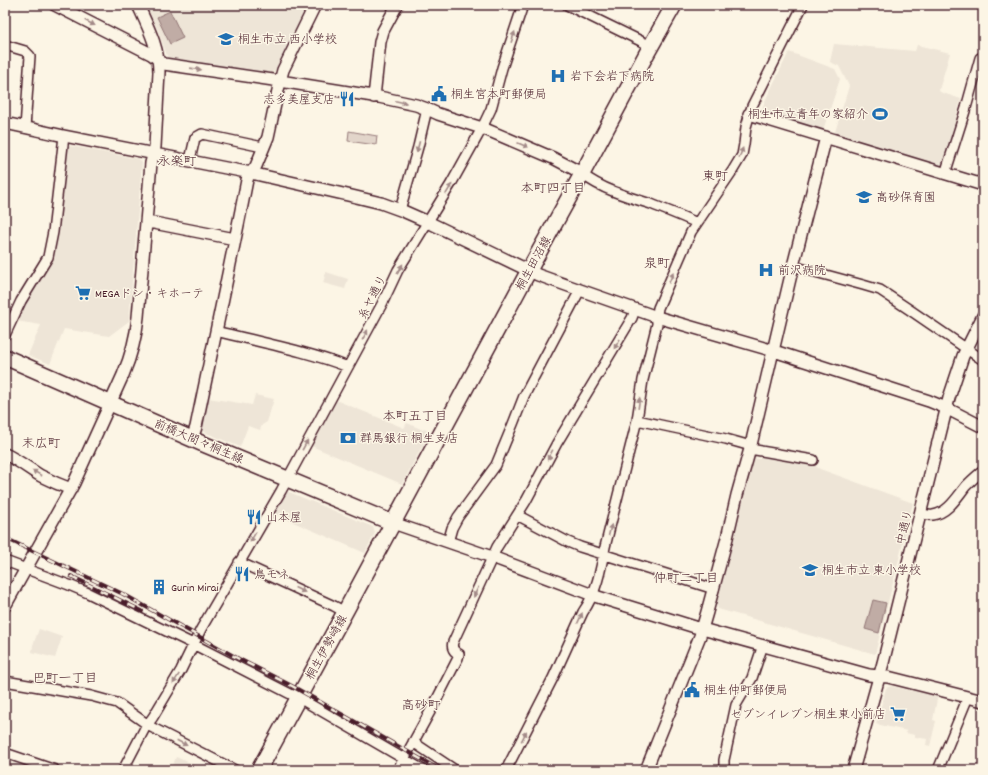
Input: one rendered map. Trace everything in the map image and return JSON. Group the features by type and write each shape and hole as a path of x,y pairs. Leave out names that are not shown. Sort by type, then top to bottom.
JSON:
{"main road":[{"name":"桐生田沼線","path":"393,523 528,270 674,5"},
{"name":"前橋大間々桐生線","path":"5,357 192,439 393,523"},
{"name":"桐生伊勢崎線","path":"258,770 393,523"}],"street":[{"path":"55,5 151,54 164,64 280,81 416,105 438,114 482,128 574,168 589,179 611,190 673,212 697,223"},
{"path":"5,606 70,489 127,365 135,341 151,163 155,142 159,72 159,60 152,38 138,5"},
{"path":"192,439 196,428 247,180 250,173 256,166 270,132 280,81 286,64 315,5"},
{"path":"374,97 380,42 383,30 397,5"},
{"name":"糸ヤ通り","path":"123,770 145,728 181,670 201,629 348,367 382,304 398,270 451,184 482,128 491,109 502,68 523,5"},
{"path":"567,5 651,46"},
{"path":"506,770 553,678 582,612 592,594 600,573 605,547 637,420 643,380 657,324 658,308 691,232 742,155 746,126 756,96 803,5"},
{"path":"5,45 25,51 30,56 25,128"},
{"path":"945,174 969,99 980,58"},
{"path":"400,210 427,109"},
{"path":"749,114 983,185"},
{"path":"5,123 190,160 368,200 400,210 528,270 580,290 657,317 929,401 983,427"},
{"path":"190,160 195,138 202,134 264,148"},
{"path":"5,335 21,301 48,257 53,232 64,136"},
{"path":"646,770 702,629 714,589 737,495 751,448 793,266 826,137"},
{"path":"146,222 235,239"},
{"path":"793,266 880,290 983,360"},
{"path":"448,542 452,528 458,517 496,465 524,396 580,290"},
{"path":"397,770 437,699 459,654 454,650 452,645 453,642 492,557 505,533 526,501 557,443 632,318 635,310"},
{"name":"中通り","path":"853,770 879,676 946,408 966,349 983,316"},
{"path":"216,331 331,360 348,367"},
{"path":"637,420 718,437 751,448 813,460"},
{"path":"5,454 43,477 70,489"},
{"path":"920,513 932,515 945,510 983,471"},
{"path":"517,515 572,544 714,589"},
{"path":"393,523 492,557 592,594 702,629 859,672 888,677 983,701"},
{"path":"5,560 88,593 193,644 298,698 423,770"},
{"path":"239,562 345,612"},
{"path":"724,770 724,760 736,705 752,678 763,645"},
{"path":"5,681 81,694 111,701 122,706 148,724 235,770"},
{"path":"938,770 968,697"},
{"path":"413,742 455,770"},
{"path":"5,753 55,770"}],"shaded area":[{"name":"桐生市立 西小学校","path":"146,5 307,5 275,71 269,73 171,59 167,56 158,30"},
{"path":"170,11 183,38 170,44 157,17"},
{"path":"834,44 915,51 917,45 950,53 939,90 940,92 961,99 943,165 939,166 836,135 835,132 849,86 839,66 830,62"},
{"path":"789,52 835,69 840,79 823,130 764,112 762,110"},
{"path":"349,131 377,136 376,145 348,141"},
{"path":"66,145 139,159 142,162 129,321 109,336 64,329 50,364 28,355 41,325 16,321 48,265"},
{"path":"326,272 348,279 345,289 323,283"},
{"path":"255,395 274,399 267,422 262,425 260,430 248,426 240,447 202,431 202,424 208,398 252,405"},
{"path":"333,399 404,428 407,423 430,432 402,484 309,445"},
{"name":"桐生市立 東小学校","path":"761,455 812,464 820,469 913,503 875,654 718,609 715,605 753,458 760,459"},
{"path":"284,490 373,527 375,533 365,553 270,512"},
{"path":"873,600 886,603 879,633 865,629"},
{"path":"39,629 62,637 55,658 32,652"},
{"path":"891,686 912,691 917,690 938,694 933,720 936,721 930,746 926,745 927,739 915,737 915,735 906,733 907,731 876,724 886,688"},
{"path":"176,757 188,762 206,770 171,770"}],"railway":[{"path":"5,538 123,594 239,659 292,686 440,770"},
{"path":"71,576 142,611"}],"place":[{"name":"桐生市立 西小学校","path":"226,39"},
{"name":"岩下会岩下病院","path":"558,76"},
{"name":"桐生宮本町郵便局","path":"439,94"},
{"name":"志多美屋支店","path":"347,99"},
{"name":"桐生市立青年の家紹介","path":"880,114"},
{"name":"高砂保育園","path":"864,197"},
{"name":"前沢病院","path":"766,270"},
{"name":"MEGAドン・キホーテ","path":"83,293"},
{"name":"群馬銀行 桐生支店","path":"348,438"},
{"name":"山本屋","path":"254,517"},
{"name":"桐生市立 東小学校","path":"810,570"},
{"name":"鳥モネ","path":"242,574"},
{"name":"Gurin Mirai","path":"159,587"},
{"name":"桐生仲町郵便局","path":"692,690"},
{"name":"セブンイレブン桐生東小前店","path":"898,714"}],"district":[{"name":"永楽町","path":"177,160"},
{"name":"東町","path":"715,175"},
{"name":"本町四丁目","path":"553,187"},
{"name":"泉町","path":"657,262"},
{"name":"本町五丁目","path":"415,415"},
{"name":"末広町","path":"41,442"},
{"name":"仲町二丁目","path":"686,577"},
{"name":"巴町一丁目","path":"65,677"},
{"name":"高砂町","path":"421,704"}]}
